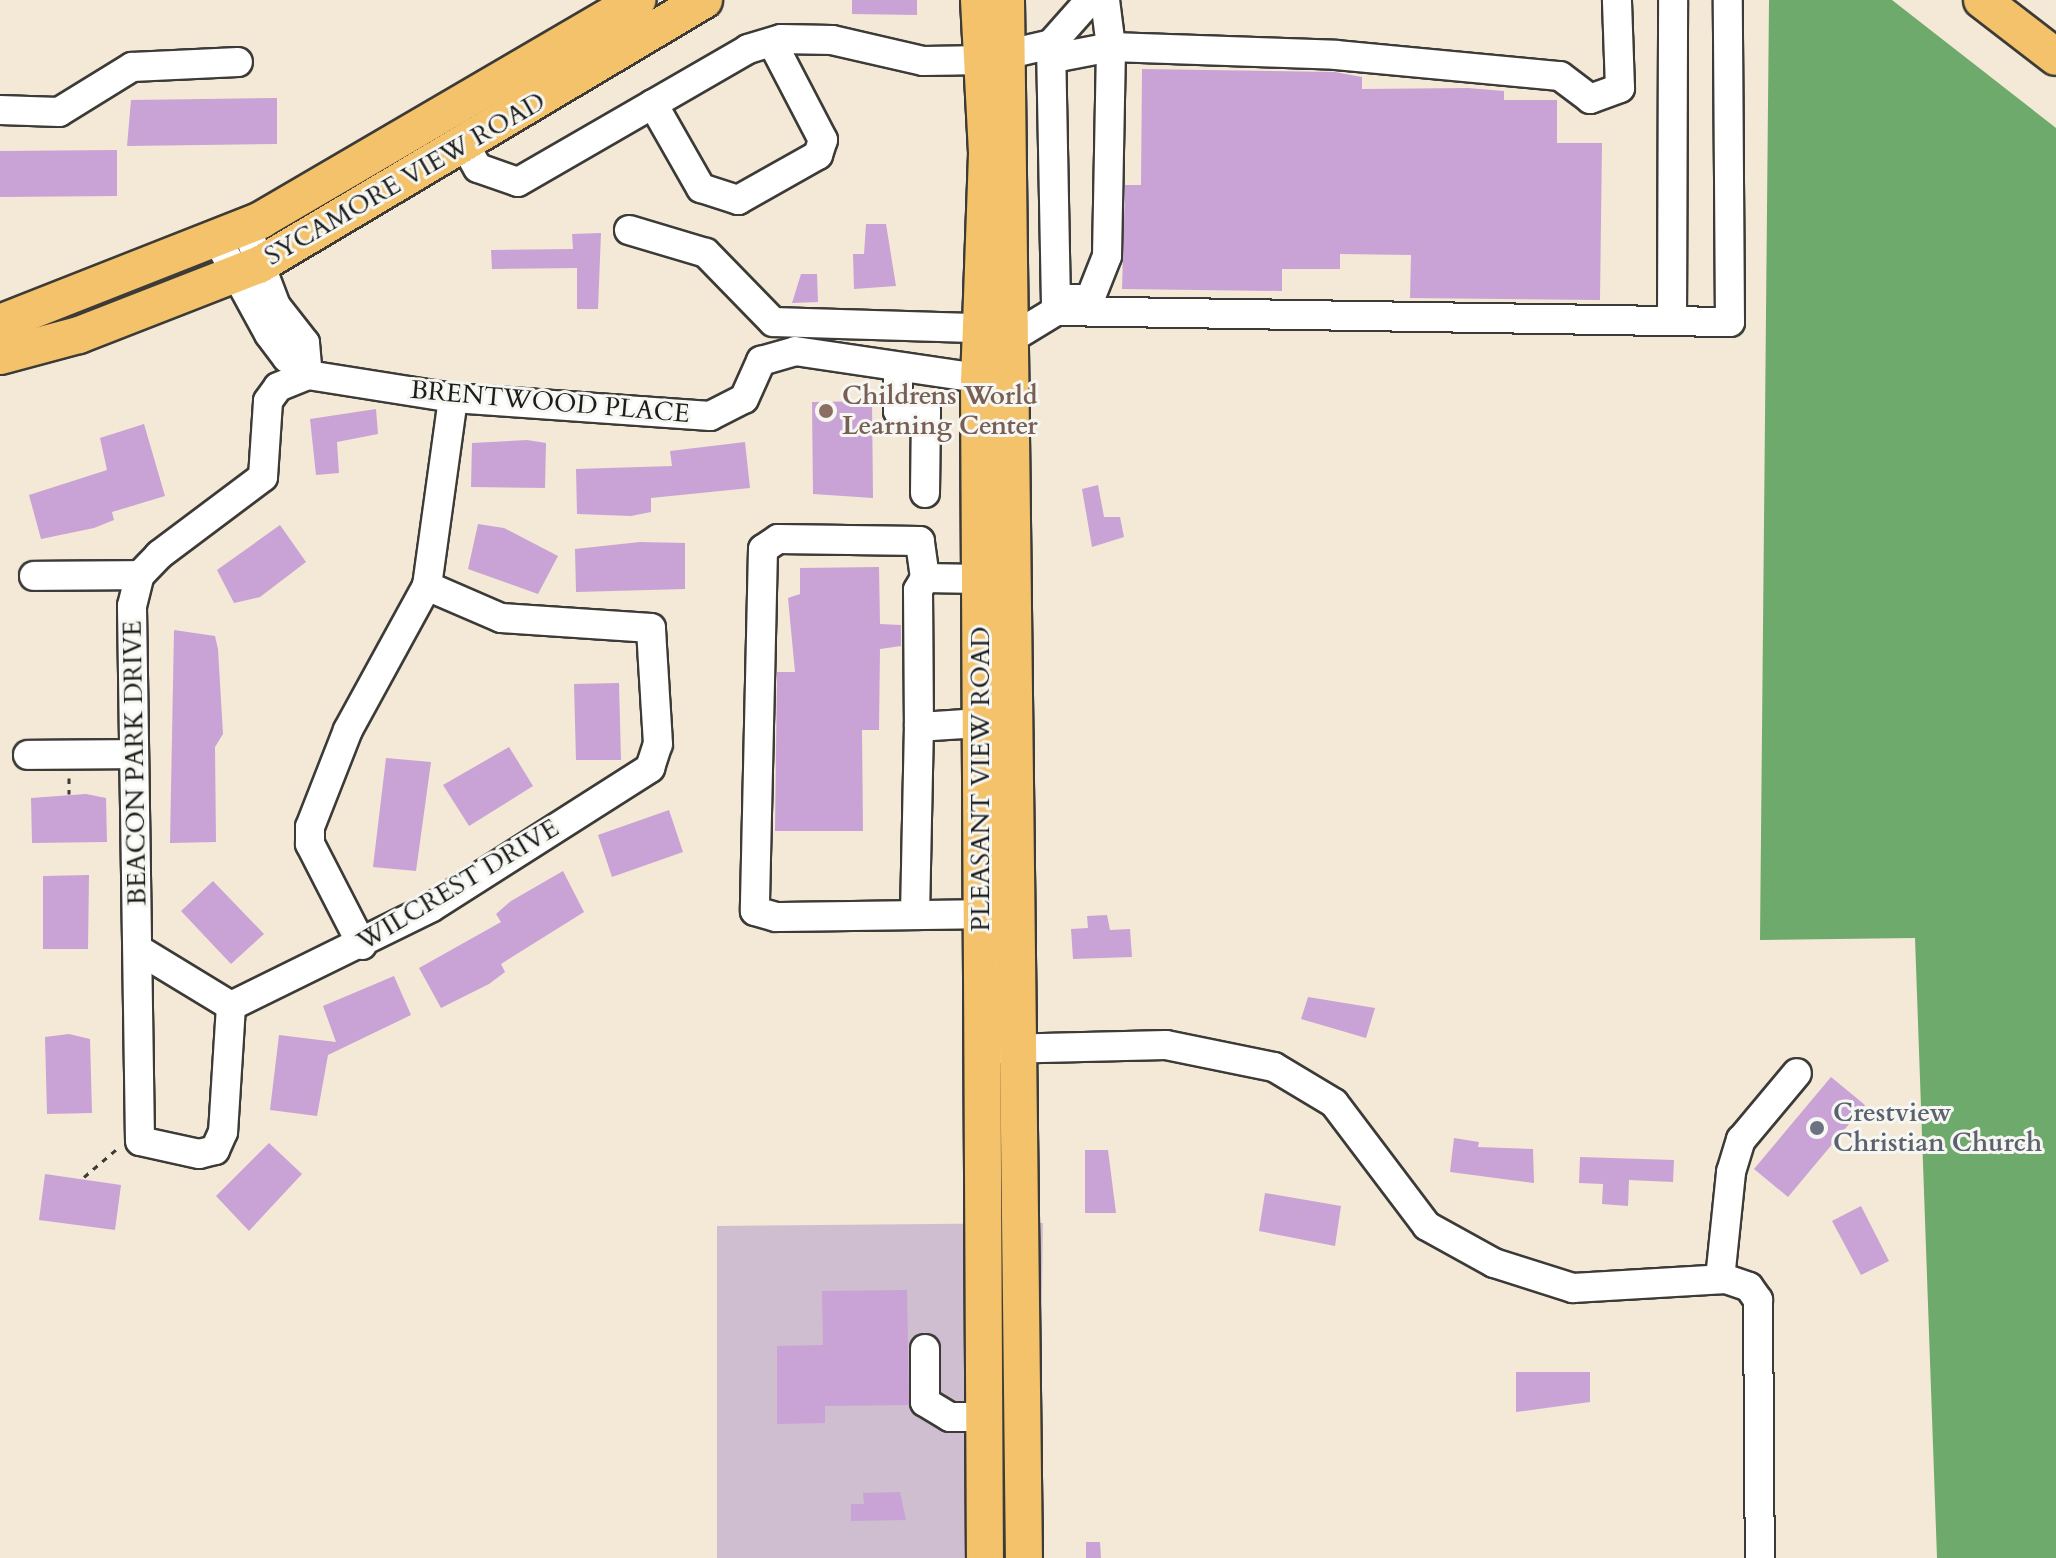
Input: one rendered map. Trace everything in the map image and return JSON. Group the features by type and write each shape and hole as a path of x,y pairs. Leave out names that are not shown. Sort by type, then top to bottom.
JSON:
{"main road":[{"name":"SYCAMORE VIEW ROAD","path":"0,323 232,233 638,0"},
{"name":"SYCAMORE VIEW ROAD","path":"0,356 79,335 249,268 465,145 704,0"},
{"path":"1982,0 2056,57"},
{"name":"PLEASANT VIEW ROAD","path":"985,1558 984,1417 1016,723 1016,379 998,332 997,55 1001,2"},
{"path":"445,113 465,145"},
{"name":"PLEASANT VIEW ROAD","path":"998,332 979,382 982,914 1000,1049 1024,1558"},
{"path":"981,723 1016,723"}],"street":[{"path":"1056,305 1053,51 1090,0"},
{"path":"629,230 706,253 773,322 998,332 1056,305 1090,299 1107,256 1111,47 1105,0"},
{"path":"465,145 495,180 518,182 653,104 772,42 832,40 923,61 1111,47 1336,55 1560,76 1590,99 1620,88 1617,0"},
{"path":"1672,321 1673,0"},
{"path":"1056,305 1730,322 1728,0"},
{"path":"653,104 701,188 738,200 818,155 823,140 772,42"},
{"path":"0,110 59,112 132,67 238,62"},
{"name":"BRENTWOOD PLACE","path":"232,233 249,268 269,334 287,358 306,367 453,398 710,416 744,399 761,361 795,351 979,382 1016,379"},
{"path":"34,576 140,575 263,477 268,401 278,387 306,367"},
{"path":"898,368 898,411 926,411 925,493"},
{"path":"362,945 310,844 310,827 348,730 427,586 453,398"},
{"path":"915,915 918,590 925,578 920,541 778,539 763,549 755,911 776,917 915,915 982,914"},
{"name":"BEACON PARK DRIVE","path":"133,1141 139,950 132,606 140,575"},
{"path":"925,578 980,579"},
{"name":"WILCREST DRIVE","path":"231,1006 362,945 650,768 658,744 651,628 501,618 427,586"},
{"path":"919,727 981,723"},
{"path":"28,755 133,754"},
{"path":"133,1141 199,1154 215,1150 231,1006 139,950"},
{"path":"1000,1049 1166,1045 1274,1067 1334,1103 1427,1226 1494,1263 1573,1288 1720,1279 1749,1287 1758,1300 1760,1558"},
{"path":"1720,1279 1741,1140 1797,1073"},
{"path":"925,1349 925,1402 950,1417 984,1417"}],"path":[{"path":"84,1177 133,1141"}],"shaded area":[{"path":"1043,1223 1038,1558 717,1558 717,1226"}],"green space":[{"path":"1769,0 1892,0 2056,128 2056,1558 1937,1558 1915,938 1760,940"}],"building":[{"path":"852,0 917,0 917,15 852,14"},
{"path":"1142,69 1335,72 1362,77 1362,89 1468,88 1504,91 1504,100 1557,100 1557,143 1602,143 1600,300 1410,298 1411,255 1340,254 1340,269 1282,269 1282,291 1122,289 1125,185 1141,185"},
{"path":"277,98 277,144 127,146 131,100"},
{"path":"117,150 117,196 0,197 0,151"},
{"path":"866,224 886,224 896,286 854,289 853,254 864,254"},
{"path":"601,233 598,309 577,309 577,268 492,269 491,250 573,249 572,234"},
{"path":"801,274 817,274 818,302 792,303"},
{"path":"872,401 873,498 813,494 812,402"},
{"path":"376,409 378,434 337,442 339,473 316,475 310,419"},
{"path":"144,424 165,496 112,512 114,520 94,528 41,539 29,495 107,470 100,438"},
{"path":"527,440 546,443 545,488 471,487 472,443"},
{"path":"745,442 750,488 651,498 651,512 631,516 577,514 576,469 672,466 670,451"},
{"path":"1098,485 1104,517 1120,517 1124,537 1092,547 1082,489"},
{"path":"478,524 504,528 558,556 538,594 468,569"},
{"path":"280,525 306,562 260,597 234,603 217,570"},
{"path":"640,542 685,543 685,589 576,592 575,549"},
{"path":"879,567 880,624 901,625 901,646 880,649 879,730 862,730 863,831 775,831 777,672 795,672 788,598 800,594 800,568"},
{"path":"174,630 215,636 218,649 223,734 215,747 216,842 170,843"},
{"path":"619,683 621,760 576,760 574,684"},
{"path":"509,747 533,786 469,826 443,785"},
{"path":"386,758 431,762 416,871 373,867"},
{"path":"86,794 106,798 107,842 32,843 31,798"},
{"path":"669,810 683,852 612,877 598,835"},
{"path":"563,871 584,912 501,964 505,972 489,984 441,1008 419,968 501,922 496,914 511,901"},
{"path":"89,875 88,949 43,949 43,876"},
{"path":"213,881 264,934 231,964 181,911"},
{"path":"1107,915 1110,930 1130,929 1132,957 1073,959 1071,929 1088,928 1087,916"},
{"path":"394,976 411,1015 328,1055 317,1116 270,1110 279,1035 336,1042 323,1006"},
{"path":"1308,997 1375,1008 1366,1038 1301,1019"},
{"path":"69,1034 90,1039 92,1113 47,1114 45,1037"},
{"name":"Crestview Christian Church","path":"1831,1077 1865,1105 1788,1197 1754,1169"},
{"path":"1454,1138 1479,1142 1478,1147 1533,1149 1534,1183 1450,1172"},
{"path":"269,1143 302,1174 249,1231 216,1196"},
{"path":"1085,1150 1108,1150 1116,1213 1085,1213"},
{"path":"1580,1157 1674,1160 1673,1182 1629,1180 1628,1206 1602,1204 1603,1184 1579,1183"},
{"path":"45,1174 121,1185 115,1230 39,1220"},
{"path":"1265,1193 1341,1206 1335,1246 1259,1231"},
{"path":"1861,1206 1889,1261 1861,1275 1832,1221"},
{"path":"907,1290 909,1405 825,1406 825,1423 777,1424 777,1346 823,1345 822,1291"},
{"path":"1516,1372 1590,1372 1590,1402 1516,1412"},
{"path":"900,1492 906,1520 851,1521 851,1504 864,1504 863,1493"},
{"path":"1086,1542 1100,1542 1101,1558 1086,1558"}],"place":[{"name":"Childrens World Learning Center","path":"826,411"},
{"name":"Crestview Christian Church","path":"1817,1128"}]}
